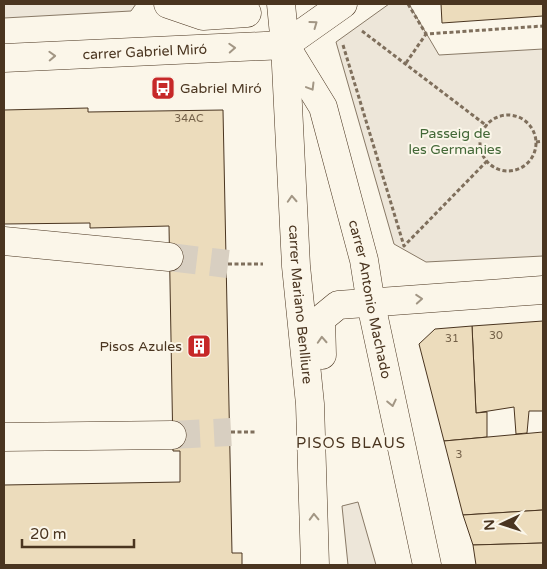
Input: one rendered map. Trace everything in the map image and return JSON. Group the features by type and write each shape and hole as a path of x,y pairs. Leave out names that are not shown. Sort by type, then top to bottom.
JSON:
{"street":[{"path":"168,4 204,16 247,12"},
{"name":"carrer Mariano Benlliure","path":"281,4 285,45 296,266 310,404 315,565"},
{"path":"285,45 338,7"},
{"name":"carrer Gabriel Miró","path":"4,58 285,45"},
{"name":"carrer Antonio Machado","path":"285,45 323,107 364,260 371,304 427,565"},
{"path":"4,242 169,257"},
{"path":"310,404 323,367 321,319 338,304 371,304 543,290"},
{"path":"4,437 172,435"}],"path":[{"path":"408,4 426,34"},
{"path":"338,7 486,126"},
{"path":"338,7 404,246 487,161"},
{"path":"426,34 543,26"},
{"path":"406,63 426,34"},
{"path":"512,115 529,125 536,142 532,159 518,169 502,170 487,161 482,153 481,143 486,126 503,116 512,115"},
{"path":"536,142 543,141"},
{"path":"231,432 255,432"}],"green space":[{"path":"4,4 136,4 131,11 4,18"},
{"name":"Passeig de les Germanies","path":"389,4 409,4 439,55 543,49 543,256 426,262 394,244 336,42"},
{"path":"358,502 376,565 348,565 342,506"}],"building":[{"path":"441,4 543,4 543,16 442,23"},
{"name":"Pisos Azules","path":"88,108 88,112 223,110 232,553 242,553 242,565 4,565 4,485 180,482 180,451 173,451 169,226 90,228 90,223 4,224 4,110"},
{"path":"543,321 543,411 529,411 527,433 516,434 514,407 476,413 472,326"},
{"path":"472,326 476,413 487,412 487,437 444,441 419,344 435,329"},
{"path":"543,432 543,510 463,515 444,441"},
{"path":"543,510 543,543 473,545 463,515"},
{"path":"543,543 543,565 476,565 473,545"}],"tunnel":[{"path":"169,257 228,264"},
{"path":"172,435 231,432"}],"place":[{"name":"Gabriel Miró","path":"163,88"},
{"name":"Pisos Azules","path":"199,346"}],"district":[{"name":"PISOS BLAUS","path":"351,443"}]}
